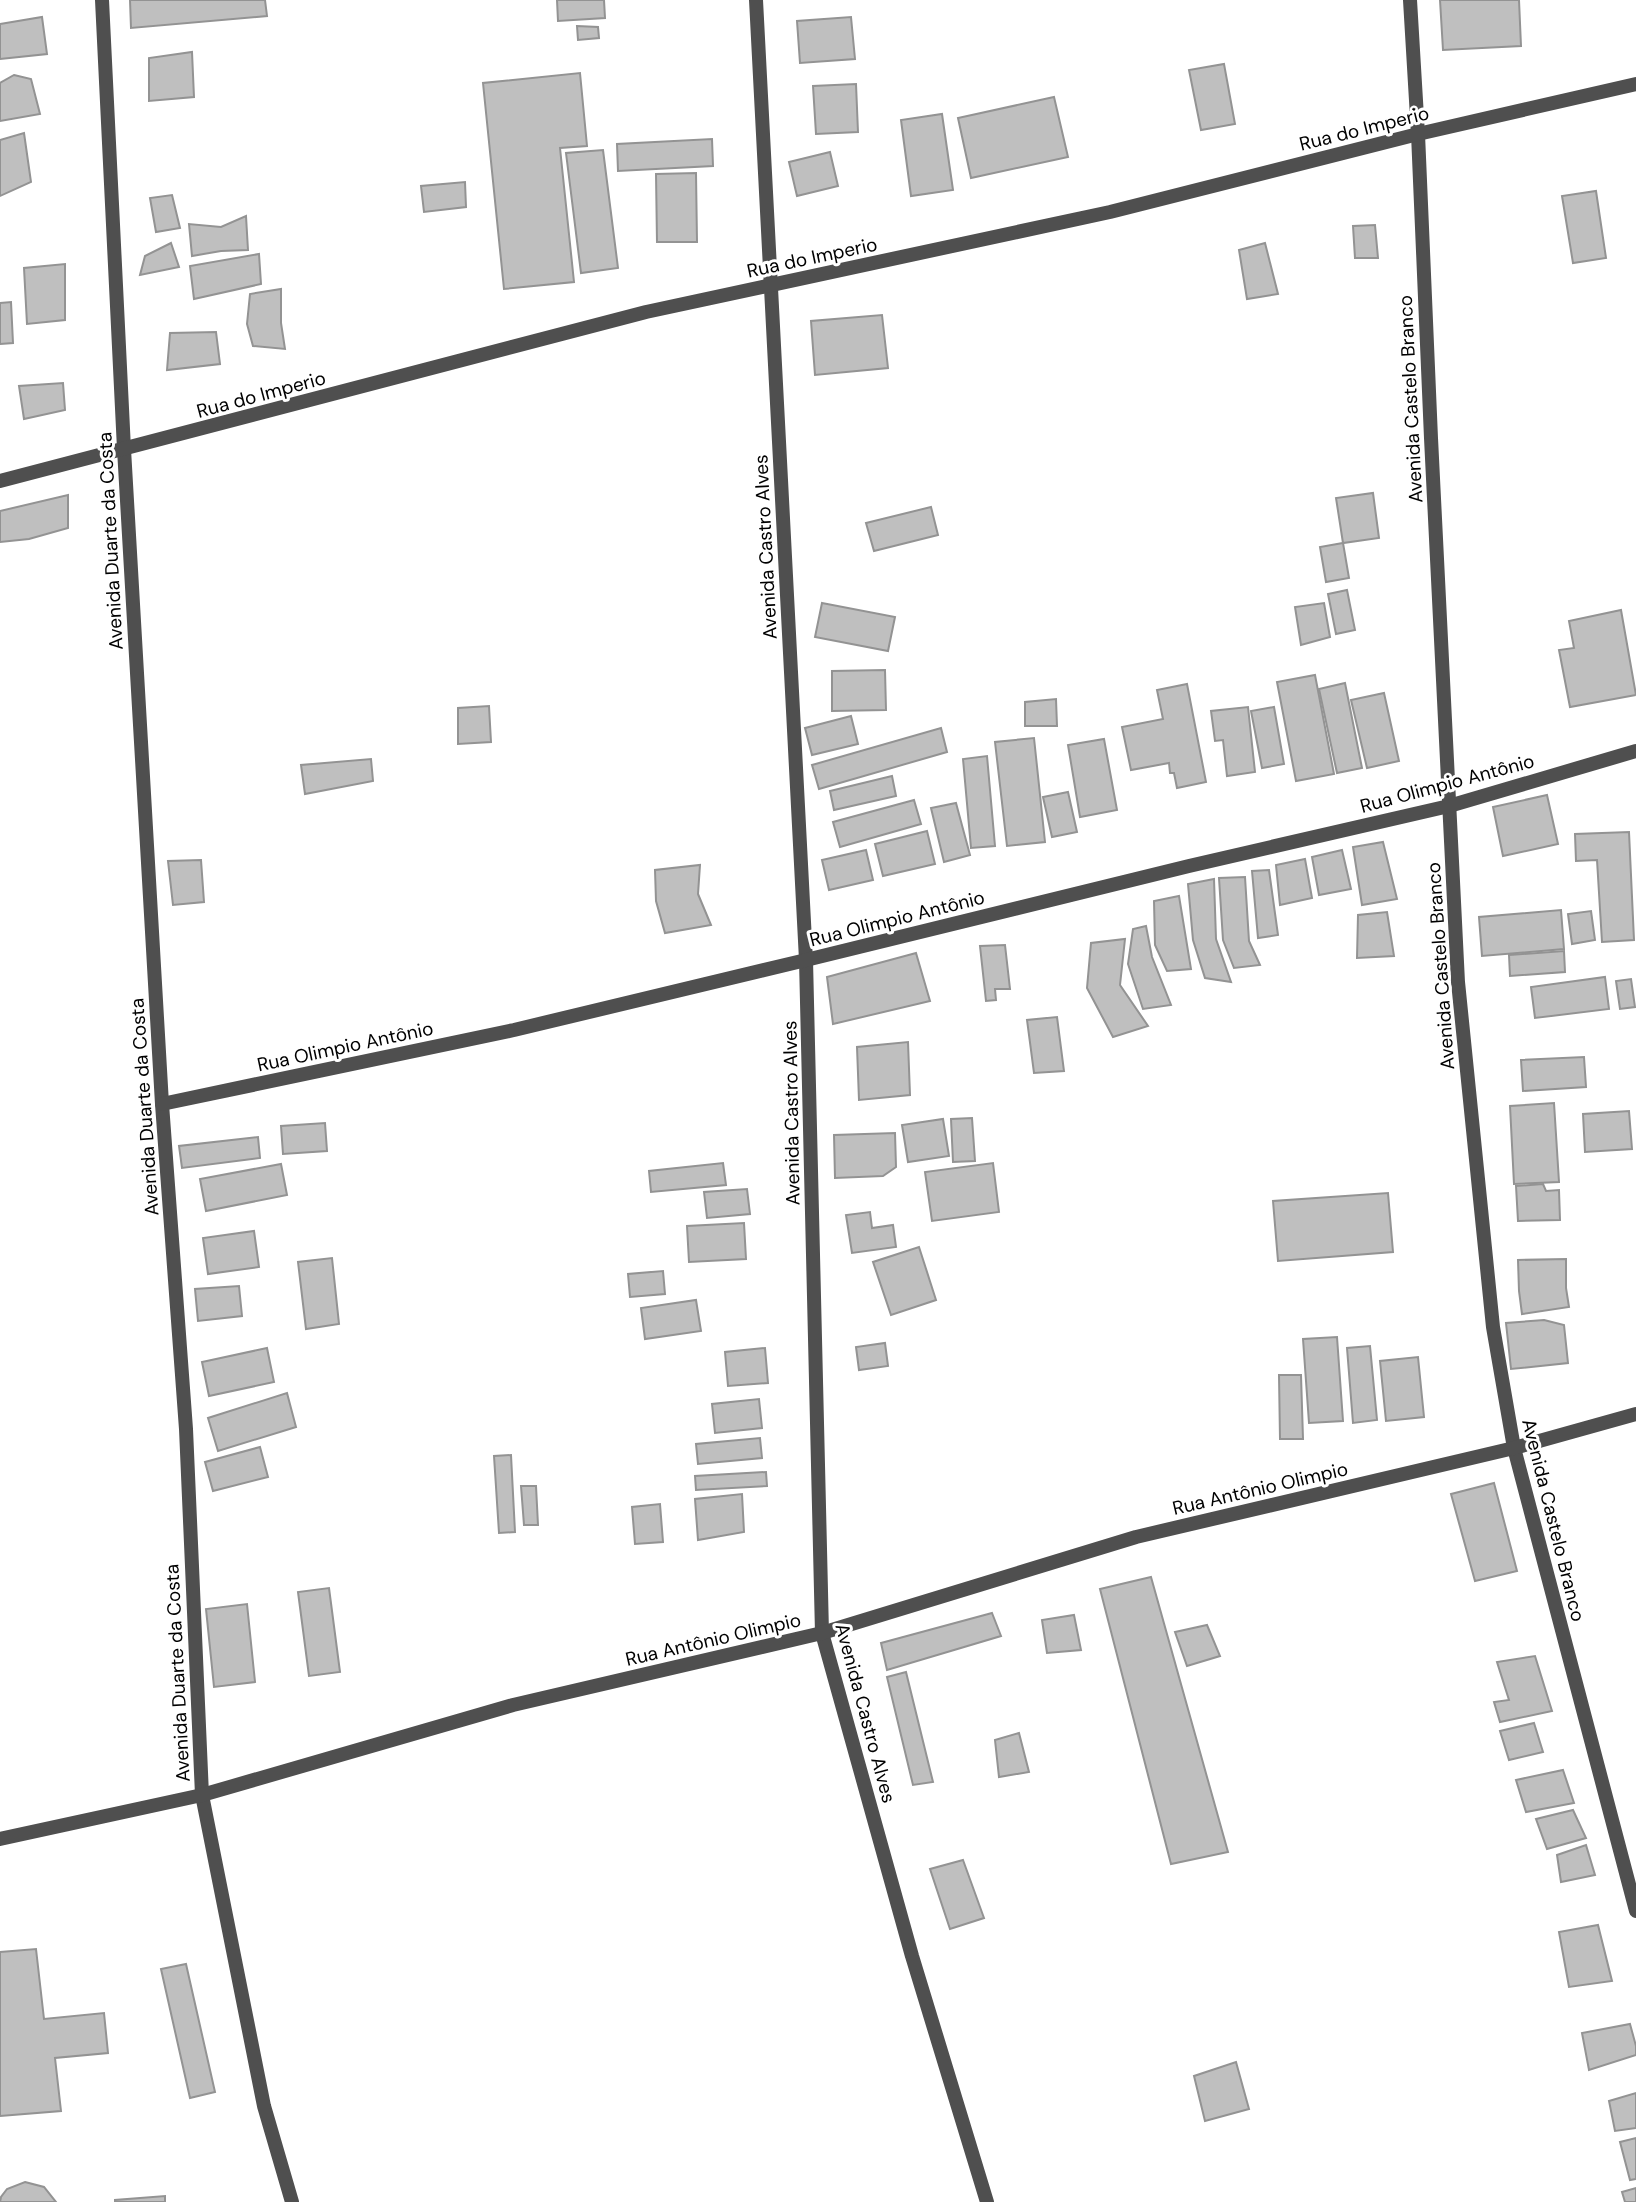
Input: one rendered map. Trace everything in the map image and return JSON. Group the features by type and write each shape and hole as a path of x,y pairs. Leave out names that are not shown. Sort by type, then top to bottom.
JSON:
{"street":[{"name":"Avenida Duarte da Costa","path":"102,0 124,449 162,1104 186,1429 202,1795 264,2106 292,2202"},
{"name":"Avenida Castro Alves","path":"756,0 806,960 822,1633 912,1955 986,2202"},
{"name":"Avenida Castelo Branco","path":"1409,0 1418,134 1458,982 1493,1327 1514,1448 1636,1911"},
{"name":"Rua do Imperio","path":"0,481 646,312 1110,212 1418,134 1636,84"},
{"name":"Rua Olimpio Antônio","path":"162,1104 514,1030 1189,866 1449,806 1636,751"},
{"name":"Rua Antônio Olimpio","path":"0,1839 202,1795 513,1706 822,1633 1136,1537 1514,1448 1636,1414"}],"building":[{"path":"130,0 265,0 267,16 131,28"},
{"path":"557,0 604,0 605,18 558,21"},
{"path":"1440,0 1519,0 1521,46 1443,50"},
{"path":"42,17 47,54 0,59 0,24"},
{"path":"851,17 855,59 800,63 797,21"},
{"path":"577,26 598,27 599,38 578,40"},
{"path":"192,52 194,97 149,101 149,58"},
{"path":"1224,64 1235,124 1201,130 1189,70"},
{"path":"580,73 587,146 560,148 574,282 504,289 483,83"},
{"path":"14,75 31,79 40,114 0,121 0,83"},
{"path":"856,84 858,132 816,134 813,86"},
{"path":"1054,97 1068,157 971,178 958,118"},
{"path":"942,114 953,190 911,196 901,120"},
{"path":"24,133 31,182 0,196 0,140"},
{"path":"712,139 713,166 618,171 617,144"},
{"path":"603,150 618,268 581,273 566,153"},
{"path":"830,152 838,186 797,196 789,162"},
{"path":"696,173 697,242 657,242 656,174"},
{"path":"465,182 466,207 424,212 421,186"},
{"path":"1596,191 1606,258 1573,263 1562,196"},
{"path":"172,195 180,228 156,232 150,198"},
{"path":"246,216 248,250 192,256 189,224 221,227"},
{"path":"1375,225 1378,258 1355,258 1353,226"},
{"path":"171,243 179,267 140,275 145,256"},
{"path":"1265,243 1278,294 1247,299 1239,250"},
{"path":"259,254 261,284 194,299 190,266"},
{"path":"65,264 65,320 27,324 24,268"},
{"path":"281,289 281,323 285,349 253,346 247,324 250,294"},
{"path":"11,302 13,343 0,344 0,303"},
{"path":"882,315 888,368 815,375 811,321"},
{"path":"216,332 220,364 167,370 170,333"},
{"path":"63,383 65,410 24,419 19,386"},
{"path":"1373,493 1379,538 1343,543 1336,498"},
{"path":"68,495 68,528 29,539 0,542 0,511"},
{"path":"931,507 938,535 874,551 866,523"},
{"path":"1343,543 1349,578 1326,582 1320,547"},
{"path":"1347,590 1355,630 1336,634 1328,594"},
{"path":"822,603 895,617 888,651 815,637"},
{"path":"1324,603 1330,637 1301,645 1295,607"},
{"path":"1621,610 1636,695 1570,707 1559,650 1574,648 1569,621"},
{"path":"885,670 886,710 832,711 832,671"},
{"path":"1315,675 1334,774 1296,781 1277,682"},
{"path":"1345,683 1362,768 1337,773 1319,689"},
{"path":"1187,684 1206,782 1177,788 1169,763 1131,770 1122,727 1163,719 1157,690"},
{"path":"1384,693 1399,761 1367,768 1351,700"},
{"path":"1056,699 1057,726 1025,726 1025,702"},
{"path":"489,706 491,742 458,744 458,708"},
{"path":"1248,707 1255,772 1227,776 1223,740 1215,741 1211,711"},
{"path":"1274,707 1284,764 1262,768 1251,711"},
{"path":"851,716 858,744 812,755 805,728"},
{"path":"941,728 947,752 819,789 812,765"},
{"path":"1034,738 1045,842 1007,846 995,742"},
{"path":"1104,739 1117,810 1080,817 1068,745"},
{"path":"987,756 995,846 971,848 963,759"},
{"path":"371,759 373,781 305,794 301,765"},
{"path":"892,776 896,796 834,810 830,791"},
{"path":"1068,792 1077,832 1052,837 1043,797"},
{"path":"1547,795 1558,844 1503,856 1493,807"},
{"path":"914,800 921,824 840,847 833,822"},
{"path":"956,803 970,855 944,862 931,808"},
{"path":"927,831 935,864 883,876 875,844"},
{"path":"1629,832 1634,940 1602,942 1597,860 1576,861 1575,834"},
{"path":"1383,842 1397,899 1362,905 1353,847"},
{"path":"866,850 873,880 829,890 822,860"},
{"path":"1342,850 1351,889 1319,895 1312,857"},
{"path":"1305,859 1312,898 1280,905 1276,865"},
{"path":"201,860 204,902 173,905 168,861"},
{"path":"700,865 698,894 711,925 665,933 656,901 655,870"},
{"path":"1269,870 1278,935 1258,938 1252,871"},
{"path":"1245,877 1249,941 1260,965 1234,968 1223,940 1219,878"},
{"path":"1214,879 1216,939 1231,982 1205,978 1193,940 1188,884"},
{"path":"1179,896 1191,969 1167,971 1155,945 1154,901"},
{"path":"1561,910 1564,949 1482,956 1479,917"},
{"path":"1591,911 1595,940 1572,944 1568,914"},
{"path":"1387,912 1394,956 1357,958 1358,915"},
{"path":"1146,926 1152,957 1171,1005 1143,1009 1128,964 1133,929"},
{"path":"1125,939 1120,985 1148,1026 1113,1037 1087,988 1091,943"},
{"path":"1005,945 1010,989 995,989 996,1000 986,1001 980,946"},
{"path":"1564,951 1565,972 1510,976 1509,955"},
{"path":"916,953 930,1001 833,1024 827,977"},
{"path":"1605,977 1609,1009 1535,1018 1531,987"},
{"path":"1631,979 1635,1007 1620,1009 1616,981"},
{"path":"1057,1017 1064,1071 1034,1073 1027,1020"},
{"path":"908,1042 910,1095 859,1100 857,1047"},
{"path":"1584,1057 1586,1087 1523,1091 1521,1060"},
{"path":"1554,1103 1559,1182 1514,1184 1510,1106"},
{"path":"1629,1111 1632,1149 1585,1152 1583,1114"},
{"path":"972,1118 975,1161 953,1162 951,1119"},
{"path":"943,1119 949,1156 908,1162 902,1125"},
{"path":"325,1123 327,1151 283,1154 281,1126"},
{"path":"895,1133 896,1167 883,1176 835,1178 834,1135"},
{"path":"258,1137 260,1158 182,1168 179,1146"},
{"path":"723,1163 726,1185 651,1192 649,1171"},
{"path":"993,1163 999,1212 932,1221 925,1172"},
{"path":"281,1164 287,1195 206,1211 200,1179"},
{"path":"1543,1184 1546,1191 1559,1190 1560,1220 1518,1221 1516,1186"},
{"path":"747,1189 750,1214 707,1218 704,1192"},
{"path":"1388,1193 1393,1252 1278,1261 1273,1201"},
{"path":"870,1212 872,1228 893,1225 896,1247 852,1253 846,1215"},
{"path":"744,1223 746,1259 689,1262 687,1226"},
{"path":"254,1231 259,1267 208,1274 203,1238"},
{"path":"919,1247 936,1300 891,1315 873,1262"},
{"path":"332,1258 339,1324 306,1329 298,1262"},
{"path":"1566,1259 1569,1307 1522,1314 1518,1260"},
{"path":"663,1271 665,1294 630,1297 628,1274"},
{"path":"239,1286 242,1316 198,1321 195,1289"},
{"path":"696,1300 701,1331 645,1339 641,1308"},
{"path":"1544,1320 1564,1325 1568,1363 1511,1369 1506,1323"},
{"path":"1337,1337 1343,1421 1309,1423 1303,1339"},
{"path":"885,1343 888,1366 859,1370 856,1347"},
{"path":"1370,1346 1377,1420 1353,1423 1347,1348"},
{"path":"267,1348 274,1382 209,1396 202,1362"},
{"path":"765,1348 768,1383 728,1386 725,1352"},
{"path":"1418,1357 1424,1417 1386,1421 1380,1361"},
{"path":"1279,1375 1301,1375 1303,1439 1280,1439"},
{"path":"287,1393 296,1427 218,1451 208,1418"},
{"path":"759,1399 762,1428 715,1433 712,1404"},
{"path":"760,1438 762,1458 698,1464 696,1444"},
{"path":"260,1447 268,1477 213,1491 205,1462"},
{"path":"511,1455 515,1532 499,1533 494,1456"},
{"path":"766,1472 767,1486 696,1490 695,1476"},
{"path":"1494,1483 1517,1571 1475,1581 1451,1494"},
{"path":"521,1486 536,1486 538,1525 524,1525"},
{"path":"742,1494 744,1532 698,1540 695,1499"},
{"path":"660,1504 663,1542 635,1544 632,1507"},
{"path":"1151,1577 1228,1852 1171,1864 1100,1589"},
{"path":"329,1588 340,1672 309,1676 298,1592"},
{"path":"247,1604 255,1682 214,1687 206,1609"},
{"path":"992,1613 1001,1636 887,1670 881,1643"},
{"path":"1074,1615 1081,1650 1047,1653 1042,1620"},
{"path":"1207,1625 1220,1656 1187,1666 1175,1632"},
{"path":"1535,1656 1552,1711 1500,1722 1494,1702 1509,1700 1497,1662"},
{"path":"906,1672 933,1782 913,1785 887,1677"},
{"path":"1534,1723 1543,1752 1509,1760 1500,1731"},
{"path":"1019,1733 1029,1772 999,1777 995,1740"},
{"path":"1563,1770 1574,1803 1526,1812 1516,1780"},
{"path":"1573,1810 1586,1838 1547,1849 1536,1819"},
{"path":"1586,1845 1595,1875 1561,1882 1557,1855"},
{"path":"963,1860 984,1918 950,1929 930,1869"},
{"path":"1598,1925 1612,1981 1569,1987 1559,1932"},
{"path":"36,1949 44,2019 104,2013 108,2053 55,2058 61,2111 0,2116 0,1952"},
{"path":"186,1964 215,2092 190,2098 161,1969"},
{"path":"1630,2024 1636,2055 1589,2070 1582,2033"},
{"path":"1236,2062 1249,2109 1205,2121 1194,2076"},
{"path":"1636,2093 1636,2128 1615,2131 1609,2101"},
{"path":"1636,2138 1636,2179 1630,2180 1620,2142"},
{"path":"25,2182 44,2187 56,2202 0,2202 7,2189"},
{"path":"1636,2188 1636,2202 1625,2202 1622,2192"},
{"path":"165,2196 165,2202 115,2202 115,2200"}]}
